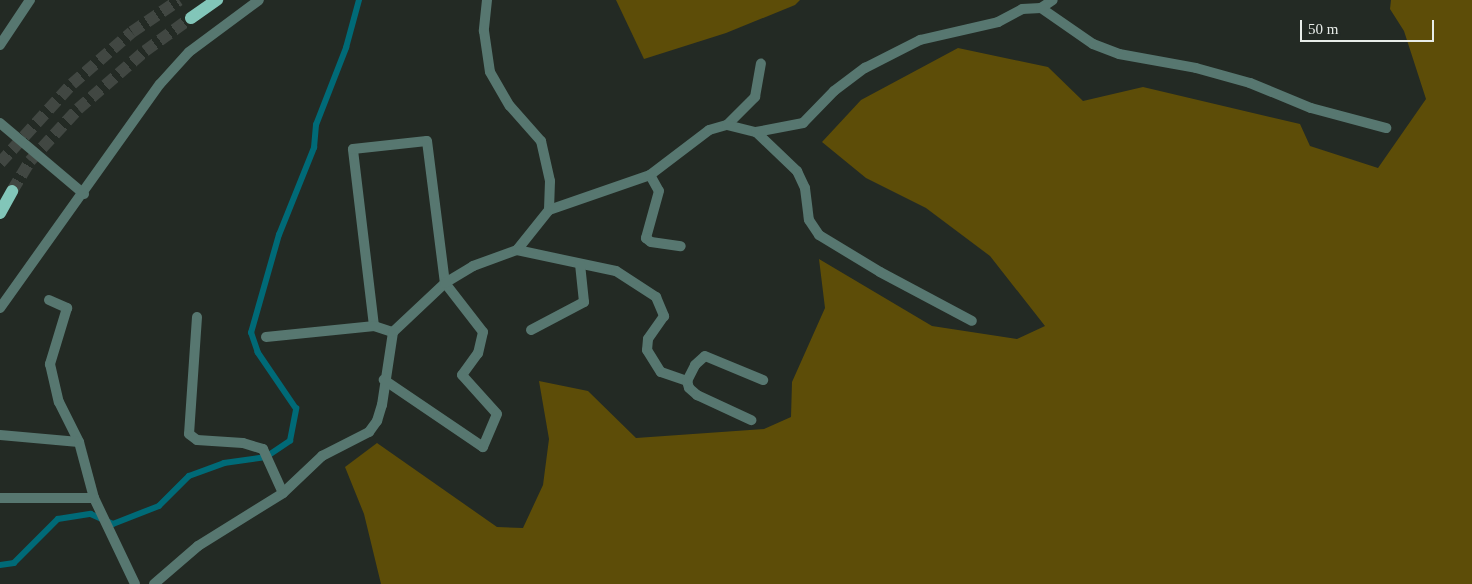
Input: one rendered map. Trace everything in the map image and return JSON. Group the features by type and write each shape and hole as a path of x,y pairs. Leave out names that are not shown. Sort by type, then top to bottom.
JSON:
{"main road":[{"path":"191,18 217,0"},
{"path":"0,205 12,191 0,213"}],"street":[{"path":"0,45 30,0"},
{"path":"0,308 84,194 160,84 183,58 259,0"},
{"path":"487,0 484,31 490,72 510,106 542,141 550,181 549,210"},
{"path":"154,584 198,546 283,494 322,456 369,432 377,421 393,332 445,283 473,266 517,250 549,210 650,175 708,130 727,125 756,132 803,123 834,91 865,68 920,40 998,22 1022,9 1042,8 1053,0"},
{"path":"1042,8 1094,44 1119,54 1196,68 1250,83 1311,108 1386,128"},
{"path":"727,125 755,97 761,64"},
{"path":"0,123 84,194"},
{"path":"756,132 797,171 805,188 809,220 819,235 880,272 972,321"},
{"path":"374,326 353,149 426,141 445,283 483,332 478,353 462,375 497,414 483,447 384,380"},
{"path":"650,175 659,191 646,238 651,242 681,246"},
{"path":"517,250 616,271 656,297 664,316 648,339 647,350 662,372 687,381"},
{"path":"531,330 584,302 580,264"},
{"path":"48,300 67,308 50,364 59,402 79,442 94,498 135,584"},
{"path":"197,317 189,434 197,440 243,443 263,449 283,494"},
{"path":"266,337 374,326 393,332"},
{"path":"752,420 698,395 689,388 687,381 695,365 705,356 762,380"},
{"path":"0,435 79,442"},
{"path":"0,498 94,498"}],"shaded area":[{"path":"616,0 800,0 795,5 726,33 644,59"},
{"path":"1391,0 1472,0 1472,584 381,584 364,514 345,467 377,443 497,527 523,528 543,485 549,439 539,381 588,391 636,438 764,429 791,417 792,382 825,308 819,259 932,326 1017,339 1045,326 990,256 926,208 866,178 822,142 861,100 958,48 1048,67 1083,101 1143,87 1300,124 1310,146 1378,168 1426,99 1404,31 1390,9"}],"waterway":[{"path":"0,565 14,563 58,519 91,514 113,524 159,506 189,476 224,463 266,457 290,441 296,409 258,353 251,333 279,235 314,148 316,125 346,48 359,0"}],"tunnel":[{"path":"0,163 72,84 132,32 179,0"},
{"path":"12,191 30,161 78,109 145,51 191,18"}]}
